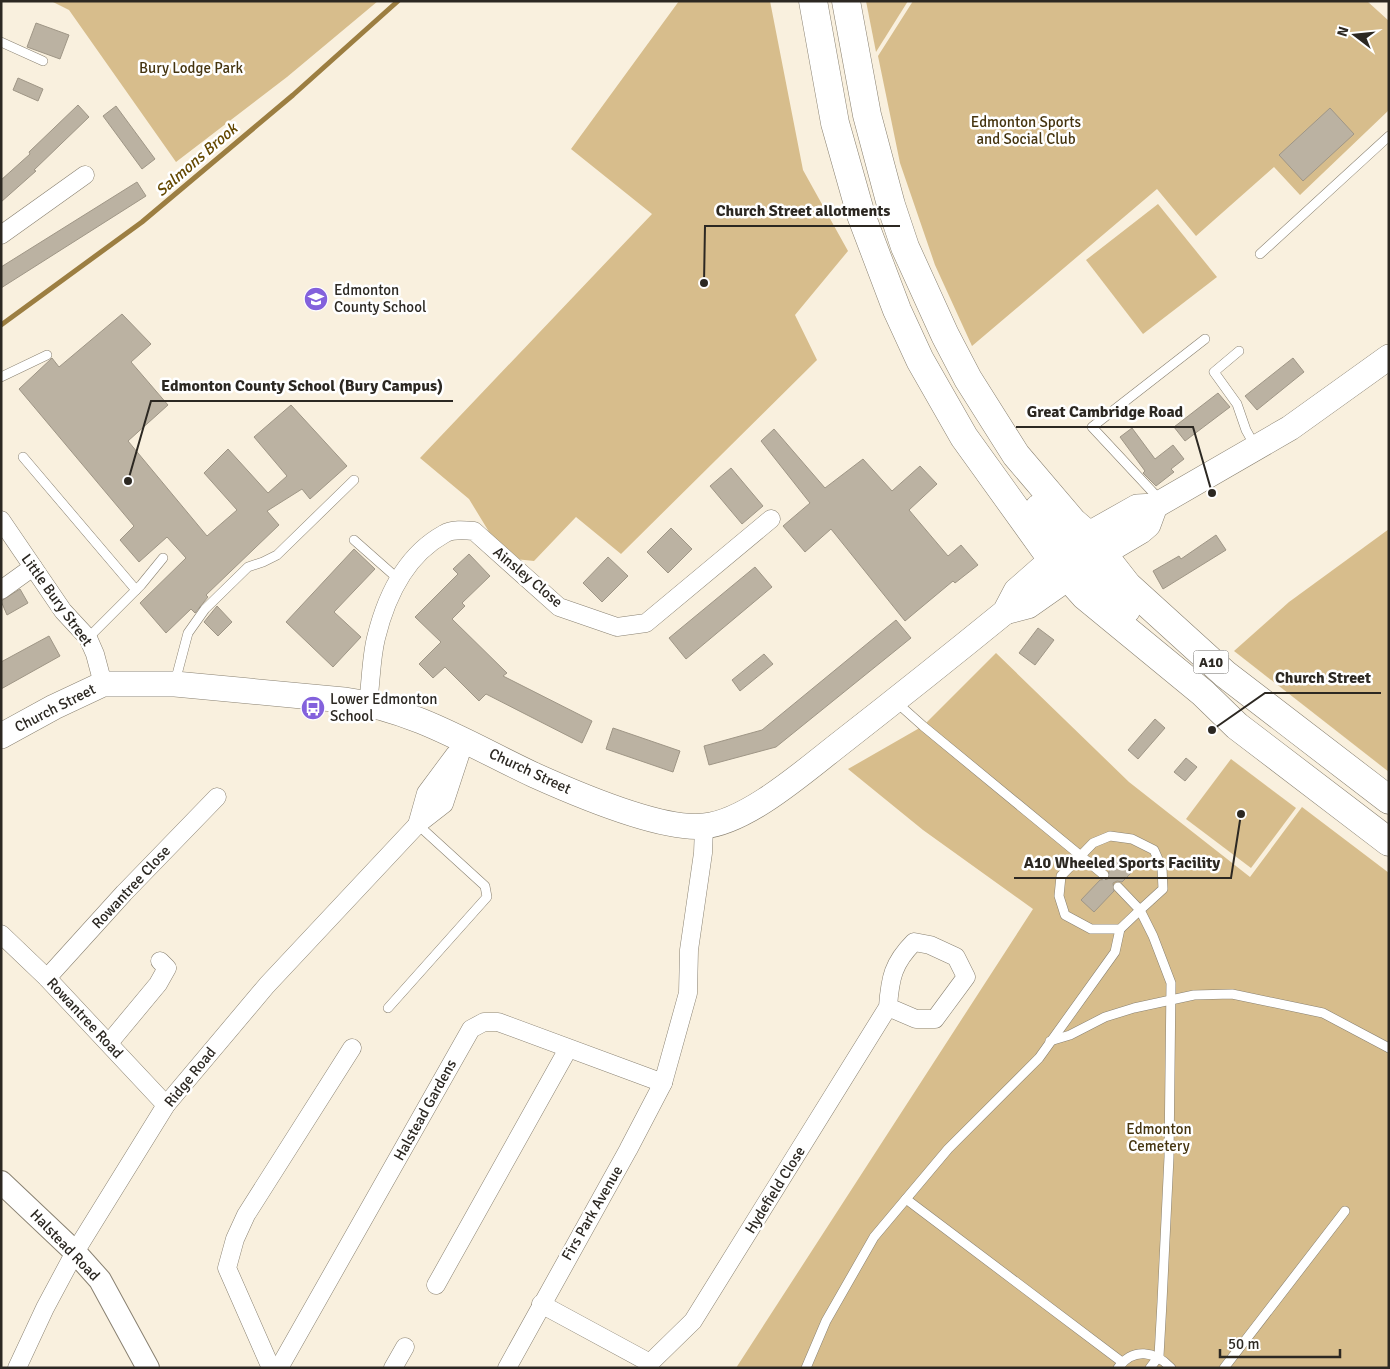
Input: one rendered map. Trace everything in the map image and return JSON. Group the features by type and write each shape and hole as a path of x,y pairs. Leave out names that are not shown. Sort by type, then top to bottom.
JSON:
{"highway":[{"name":"A10","path":"813,1 828,89 847,171 876,259 920,360 964,437 1133,618 1139,630 1141,641 1237,726 1389,842"},
{"name":"A10","path":"846,1 867,115 905,247 944,335 1016,456 1073,522 1077,556"},
{"name":"A10","path":"1077,556 1127,585 1225,674 1386,798 1364,823"}],"main road":[{"path":"1159,505 1290,428 1389,357"},
{"name":"Church Street","path":"1,736 54,707 103,684 175,684 368,703 403,713 465,740 534,775 596,801 674,824 704,826 751,809 895,701 1005,612 1016,591 1077,556 1141,531 1148,525 1159,505"}],"street":[{"path":"1,235 85,175"},
{"name":"Ainsley Close","path":"368,703 376,638 397,578 420,553 445,533 459,530 474,531 559,606 617,628 646,623 771,519"},
{"name":"Little Bury Street","path":"1,520 63,612 88,638 95,654 103,684"},
{"path":"1,590 33,567"},
{"name":"Ridge Road","path":"17,1368 45,1308 75,1252 166,1105 266,985 417,825 444,804 465,740"},
{"name":"Rowantree Close","path":"47,978 124,892 217,797"},
{"name":"Firs Park Avenue","path":"507,1368 540,1304 628,1150 662,1083 670,1055 675,990 689,950 703,853 704,826"},
{"name":"Rowantree Road","path":"1,934 47,978 166,1105"},
{"name":"Hydefield Close","path":"540,1304 650,1365 694,1321 888,1007 889,982 900,956 914,942 930,945 956,957 966,977 935,1019 916,1019 888,1007"},
{"path":"109,1044 158,984 167,968 160,961"},
{"name":"Halstead Gardens","path":"278,1368 471,1029 484,1022 498,1022 662,1083"},
{"path":"271,1368 227,1268 246,1215 352,1048"},
{"path":"436,1285 568,1048"},
{"name":"Halstead Road","path":"1,1182 75,1252 100,1280 148,1368"},
{"path":"393,1368 404,1347"}],"lane":[{"path":"1,42 43,61"},
{"path":"1260,254 1389,136"},
{"path":"1159,505 1092,427 1205,339"},
{"path":"1239,351 1214,372 1237,404 1246,430 1256,448"},
{"path":"1,377 47,355"},
{"path":"23,457 136,590"},
{"path":"175,684 188,633 205,609 248,567 263,562 277,554 354,480"},
{"path":"354,540 397,578"},
{"path":"88,638 136,590 163,558"},
{"path":"895,701 1104,875"},
{"path":"388,1008 487,897 485,886 417,825"},
{"path":"806,1368 826,1321 874,1237 948,1149 1039,1058 1115,952 1120,929 1163,889 1162,868 1154,850 1132,839 1110,836 1093,844 1062,876 1059,896 1065,915 1091,929 1120,929"},
{"path":"1118,887 1140,910 1154,936 1171,983 1169,1156 1159,1356 1150,1368"},
{"path":"1050,1041 1070,1035 1105,1017 1170,1000 1194,995 1232,994 1323,1013 1389,1048"},
{"path":"906,1199 1120,1365 1133,1354 1142,1352 1159,1356 1171,1368"},
{"path":"1224,1368 1345,1211"}],"green space":[{"name":"Bury Lodge Park","path":"51,1 378,1 287,77 176,162 69,10"},
{"path":"679,1 770,1 803,170 848,251 795,315 817,360 621,554 576,517 534,561 505,558 469,499 420,458 652,214 571,149"},
{"path":"866,1 908,1 876,52"},
{"name":"Edmonton Sports and Social Club","path":"913,1 1367,1 1389,21 1389,110 1300,195 1274,167 1196,236 1157,189 972,346 935,265 900,163 878,56"},
{"path":"1158,204 1217,277 1143,334 1086,260"},
{"path":"1389,529 1389,772 1234,651 1289,602"},
{"name":"Edmonton Cemetery","path":"996,653 1129,782 1250,877 1302,807 1389,873 1389,1368 736,1368 1033,909 923,830 848,769 923,726"},
{"path":"1231,759 1296,808 1251,868 1186,819"}],"building":[{"path":"36,23 69,35 60,59 27,47"},
{"path":"18,78 43,89 38,101 13,90"},
{"path":"78,105 89,117 34,170 36,171 1,202 1,180 30,154 29,152"},
{"path":"116,106 155,159 142,169 103,116"},
{"path":"1330,108 1354,134 1303,181 1279,155"},
{"path":"137,182 146,196 1,288 1,267"},
{"path":"122,314 151,344 131,362 168,405 128,441 207,536 237,510 204,473 228,449 268,493 287,476 254,437 291,405 347,466 310,499 302,489 267,511 279,525 206,595 208,597 195,613 191,609 166,633 140,603 186,558 167,537 139,562 120,540 134,526 19,389 52,358 59,367"},
{"path":"1293,358 1304,372 1257,410 1245,396"},
{"path":"1218,393 1230,407 1185,441 1174,427"},
{"path":"1132,428 1155,459 1173,445 1184,459 1171,469 1174,472 1156,486 1143,473 1145,471 1120,437"},
{"path":"774,429 825,488 863,459 892,491 920,466 937,484 909,510 948,556 961,545 978,565 955,583 953,581 905,621 831,529 805,552 783,526 810,503 761,441"},
{"path":"731,468 763,506 742,524 710,486"},
{"path":"671,528 692,549 668,573 647,552"},
{"path":"1216,535 1226,550 1163,589 1153,571 1179,556 1181,559"},
{"path":"354,549 375,569 334,612 361,637 333,667 286,622"},
{"path":"469,554 490,576 462,603 465,606 452,619 507,673 503,676 592,721 582,743 486,694 479,701 445,667 433,678 419,664 441,642 415,617 458,574 453,569"},
{"path":"608,557 628,576 602,602 583,583"},
{"path":"755,567 772,587 686,659 669,638"},
{"path":"20,589 28,603 7,615 1,601"},
{"path":"217,606 232,622 218,636 204,622"},
{"path":"896,620 911,638 776,747 709,765 704,746 762,730"},
{"path":"1038,628 1054,640 1035,665 1019,653"},
{"path":"49,636 60,656 1,689 1,662"},
{"path":"764,654 773,664 740,691 732,680"},
{"path":"1155,719 1165,728 1138,759 1128,750"},
{"path":"613,728 680,751 673,772 606,749"},
{"path":"1186,758 1197,767 1185,781 1174,772"},
{"path":"1124,854 1137,867 1122,882 1117,881 1113,883 1114,891 1094,912 1081,900 1100,880 1108,879 1109,871"}],"waterway":[{"name":"Salmons Brook","path":"1,325 142,222 293,95 398,1"}],"place":[{"name":"Church Street allotments","path":"704,283"},
{"name":"Edmonton County School","path":"316,299"},
{"name":"Edmonton County School (Bury Campus)","path":"128,481"},
{"name":"Great Cambridge Road","path":"1212,493"},
{"name":"Lower Edmonton School","path":"313,708"},
{"name":"Church Street","path":"1212,730"},
{"name":"A10 Wheeled Sports Facility","path":"1241,814"}]}
